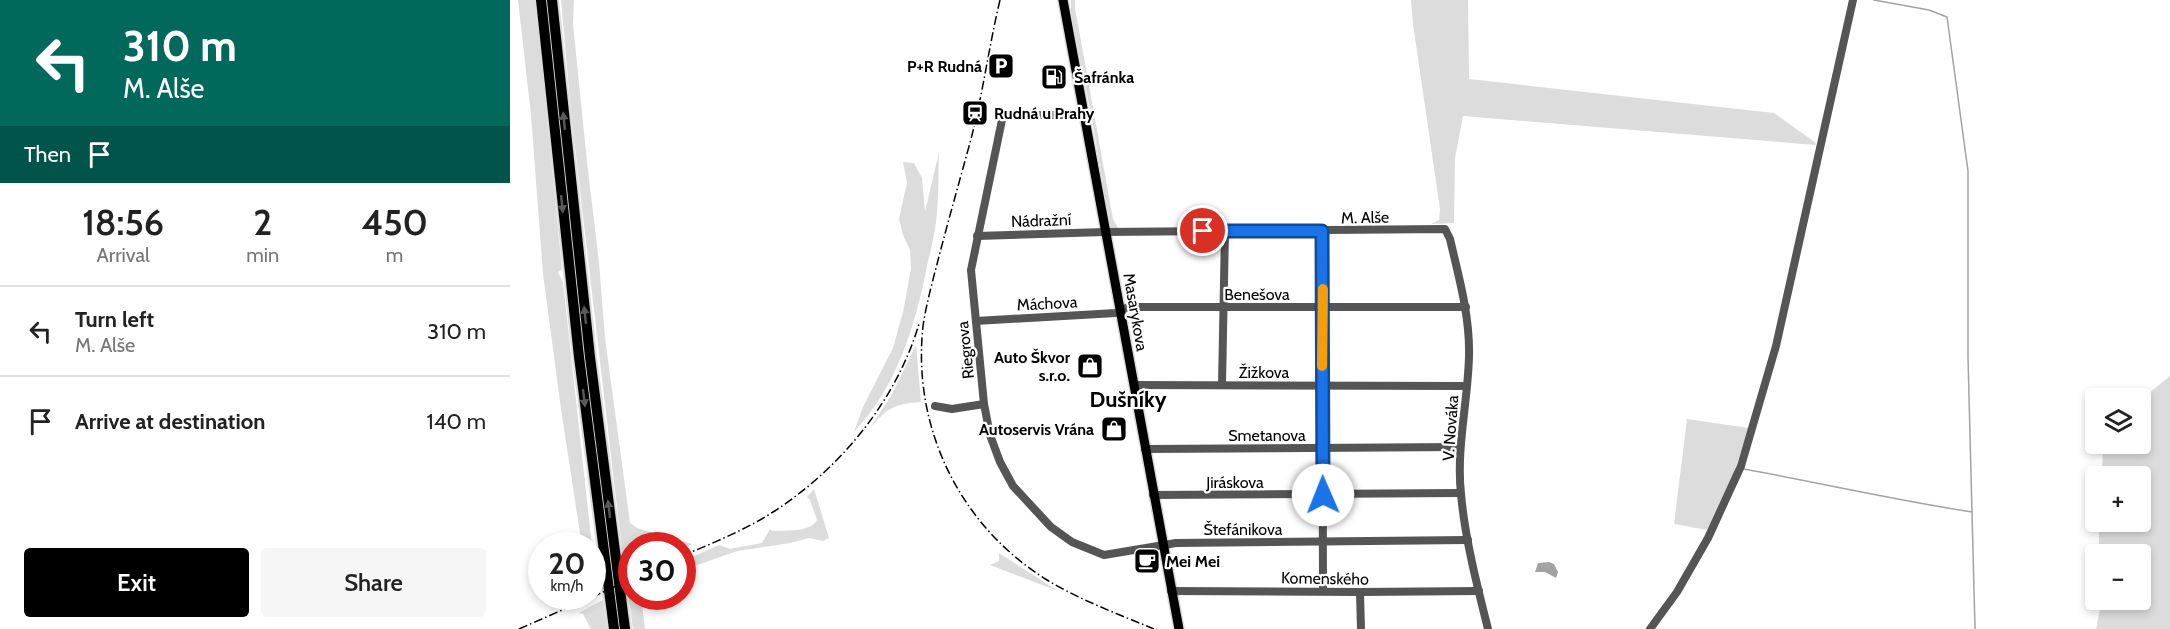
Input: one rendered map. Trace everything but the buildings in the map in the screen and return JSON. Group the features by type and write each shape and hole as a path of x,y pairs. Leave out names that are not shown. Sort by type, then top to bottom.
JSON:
{"highway":[{"path":"541,0 577,334 614,629"},
{"path":"552,0 590,357 625,629"}],"main road":[{"name":"Masarykova","path":"1063,0 1179,629"}],"street":[{"path":"1650,629 1677,591 1708,538 1741,466 1776,346 1853,0"},
{"name":"Riegrova","path":"1085,115 1003,115 971,270 984,404 990,435 1000,462 1013,486 1050,527 1072,542 1104,555 1163,545"},
{"name":"M. Alše","path":"1105,232 1445,229"},
{"name":"V. Nováka","path":"1445,229 1450,239 1466,307 1469,358 1460,447 1460,493 1488,629"},
{"path":"1222,385 1225,231"},
{"path":"1322,231 1323,591"},
{"name":"Nádražní","path":"977,236 1105,232"},
{"name":"Benešova","path":"1120,311 1128,307 1466,307"},
{"name":"Máchova","path":"976,321 1120,311"},
{"name":"Žižkova","path":"1134,385 1466,386"},
{"path":"935,406 952,409 984,404"},
{"name":"Smetanova","path":"1145,449 1460,447"},
{"name":"Jiráskova","path":"1153,495 1460,493"},
{"name":"Štefánikova","path":"1163,545 1468,540"},
{"name":"Komenského","path":"1171,591 1479,591"},
{"path":"1360,592 1361,629"}],"shaded area":[{"path":"518,0 535,0 562,269 558,272 563,282 590,532 580,532 561,409 543,274 531,115"},
{"path":"561,0 574,0 573,24 605,338 630,523 637,528 651,532 620,532 571,113"},
{"path":"1071,0 1075,0 1113,219 1118,228 1110,229 1092,119 1071,14"},
{"path":"1411,0 1468,0 1469,79 1774,113 1816,145 1463,116 1455,158 1454,223 1431,224 1439,220 1440,209"},
{"path":"939,152 936,226 917,311 893,375 869,414 854,432 863,407 893,348 911,269 910,250 899,219 907,183 903,162 914,163 922,178 925,212"},
{"path":"916,345 921,402 892,408 870,428 891,396"},
{"path":"2170,376 2170,629 2096,629 2100,610 2151,610 2151,544 2099,544 2099,532 2151,532 2151,466 2102,466 2103,454 2151,454 2151,391"},
{"path":"1687,419 1749,428 1730,484 1707,530 1674,524"},
{"path":"814,489 829,538 823,541 809,538 737,551 696,565 696,555 719,545 730,549 762,543 770,529 772,531 797,530 814,524 817,520 807,497"},
{"path":"999,553 1058,591 990,565 999,561"},
{"path":"1538,563 1554,564 1558,572 1556,578 1545,572 1535,572"},
{"path":"585,610 604,610 607,629 591,629 583,614 579,613"},
{"path":"630,610 643,610 645,629 633,629"}],"waterway":[{"path":"1874,0 1929,10 1947,17 1968,171 1968,357 1975,629"},
{"path":"1744,469 1972,512"}],"railway":[{"path":"1000,0 973,132 924,319 922,364 926,401 934,437 948,471 967,503 989,532 1016,558 1060,587 1154,629"},
{"path":"696,550 729,536 773,512 798,495 843,454 863,431 896,380 919,324"},
{"path":"606,591 618,585"},
{"path":"519,629 562,610"}],"slow traffic":[{"path":"1322,366 1323,289"}],"place":[{"name":"P+R Rudná","path":"1001,66"},
{"name":"Šafránka","path":"1054,77"},
{"name":"Rudná u Prahy","path":"975,113"},
{"name":"Auto Škvor s.r.o.","path":"1090,366"},
{"name":"Autoservis Vrána","path":"1114,429"},
{"name":"Mei Mei","path":"1147,561"}],"district":[{"name":"Dušníky","path":"1128,399"}],"route":[{"path":"1203,231 1322,231 1323,495"}]}
